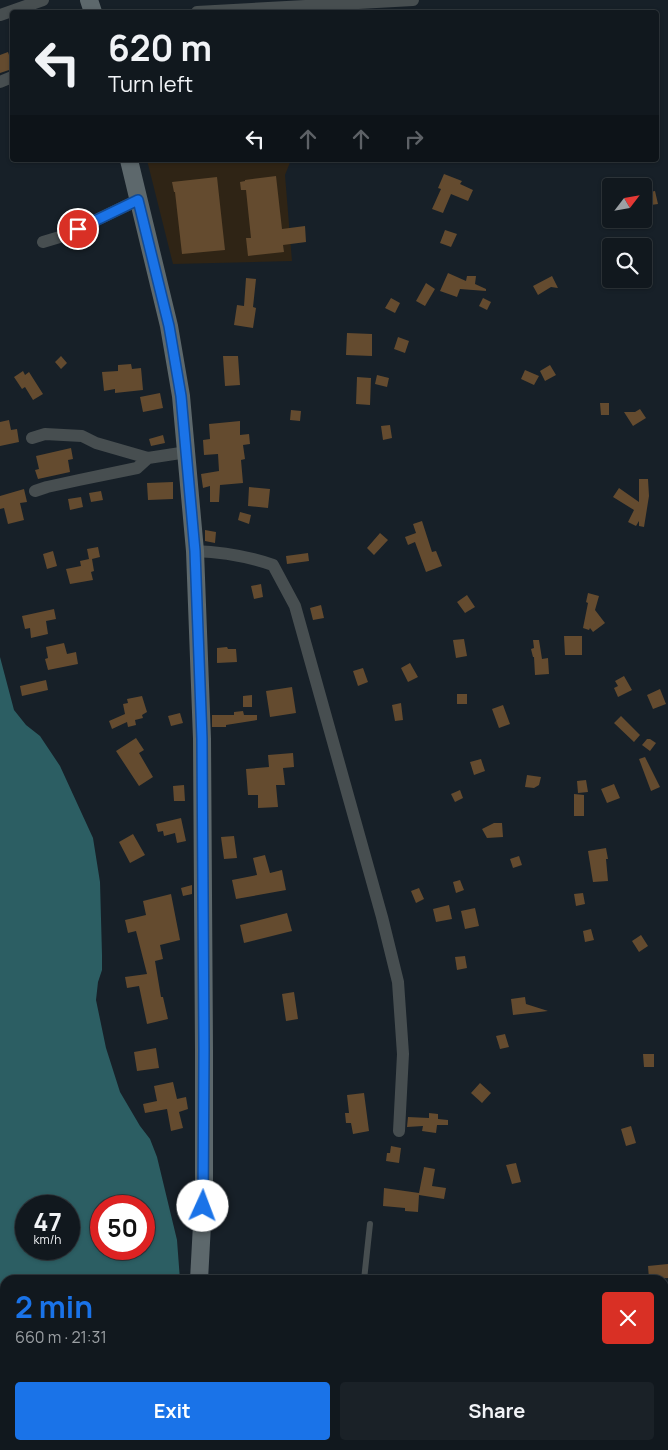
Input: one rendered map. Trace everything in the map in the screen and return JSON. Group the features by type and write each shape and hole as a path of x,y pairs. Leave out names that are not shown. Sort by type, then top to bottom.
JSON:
{"main road":[{"path":"129,162 173,348 181,396 195,551 202,739 204,1050 204,1187 199,1275"}],"street":[{"path":"14,10 43,0"},
{"path":"234,10 413,0"},
{"path":"43,242 63,236 138,200"},
{"path":"32,438 45,434 82,436 96,443 148,458 187,452"},
{"path":"35,491 137,468 148,458"},
{"path":"195,551 255,558 274,565 295,606 382,917 398,982 404,1054 399,1131"}],"lane":[{"path":"365,1275 370,1224"}],"shaded area":[{"path":"148,162 290,162 285,175 292,261 173,264"}],"water":[{"path":"0,657 14,710 26,725 40,736 60,766 93,838 100,882 102,955 102,970 98,982 96,1000 106,1048 120,1092 150,1139 157,1157 177,1240 180,1275 0,1275"}],"building":[{"path":"8,52 10,70 0,73 0,55"},
{"path":"444,174 462,181 460,184 473,190 468,201 451,194 443,213 432,209 441,189 438,188"},
{"path":"276,176 282,229 305,226 306,242 283,245 284,252 248,256 246,238 251,238 246,190 241,190 240,182"},
{"path":"217,177 225,250 182,254 175,192 172,182"},
{"path":"655,191 658,204 652,205 652,192"},
{"path":"445,230 457,234 451,247 440,243"},
{"path":"448,273 466,281 467,276 476,276 475,284 486,289 486,291 460,289 457,297 440,291"},
{"path":"552,276 558,288 551,287 538,295 533,286"},
{"path":"246,278 256,279 253,307 256,308 253,328 234,325 237,305 244,306"},
{"path":"426,283 435,289 425,306 416,301"},
{"path":"391,298 400,303 395,313 385,308"},
{"path":"483,298 491,302 487,310 479,306"},
{"path":"347,333 372,334 372,356 346,355"},
{"path":"398,337 409,341 405,353 394,349"},
{"path":"61,356 67,363 61,369 55,362"},
{"path":"223,356 238,356 240,385 225,386"},
{"path":"131,364 132,369 141,368 143,390 115,393 115,389 104,391 102,372 118,371 118,365"},
{"path":"550,365 556,375 545,381 540,371"},
{"path":"525,370 539,376 534,385 521,379"},
{"path":"23,371 25,375 29,372 43,394 33,400 25,387 22,389 14,377"},
{"path":"377,375 389,378 387,387 375,384"},
{"path":"357,377 371,378 370,405 356,404"},
{"path":"160,393 163,408 143,412 140,397"},
{"path":"600,403 609,403 609,415 601,415"},
{"path":"640,409 646,418 633,426 624,412 635,412"},
{"path":"291,410 301,411 300,421 290,420"},
{"path":"9,420 11,430 17,429 19,442 0,446 0,422"},
{"path":"240,421 240,435 249,434 250,444 243,445 245,459 241,460 243,483 220,485 219,502 210,502 210,486 203,488 201,474 219,471 218,454 204,455 203,440 210,439 209,424"},
{"path":"390,425 392,438 383,440 381,426"},
{"path":"163,435 165,443 151,446 149,439"},
{"path":"71,448 73,459 68,460 70,472 38,479 35,470 39,469 36,456"},
{"path":"639,479 648,479 649,496 644,527 639,526 639,521 636,526 628,522 634,510 613,497 619,488 639,502"},
{"path":"173,482 173,499 148,500 147,483"},
{"path":"249,487 270,489 268,508 248,506"},
{"path":"24,489 27,502 20,503 24,520 8,524 4,508 0,509 0,496"},
{"path":"101,491 103,500 91,502 89,493"},
{"path":"81,497 83,507 70,510 68,499"},
{"path":"240,512 251,515 249,524 238,520"},
{"path":"422,521 432,552 436,551 442,566 426,572 415,542 408,545 405,537 416,533 413,524"},
{"path":"205,530 216,532 215,543 205,541"},
{"path":"380,533 388,540 374,555 367,548"},
{"path":"98,547 100,557 92,559 94,571 91,572 93,580 70,584 66,569 81,566 80,561 89,559 87,549"},
{"path":"53,551 57,566 47,569 43,554"},
{"path":"308,553 309,561 287,564 286,556"},
{"path":"261,584 263,597 254,599 251,586"},
{"path":"588,593 599,596 595,610 605,623 593,632 590,628 589,630 583,628"},
{"path":"467,595 475,607 465,613 457,602"},
{"path":"321,605 324,618 313,620 310,608"},
{"path":"54,609 56,619 46,621 48,634 31,638 30,628 25,629 22,616"},
{"path":"564,636 582,636 582,655 565,655"},
{"path":"464,639 467,656 456,658 453,640"},
{"path":"533,640 539,640 542,659 548,658 549,674 535,675 534,657 531,649 534,648"},
{"path":"64,643 67,654 76,652 78,664 48,670 45,659 48,658 46,647"},
{"path":"227,647 228,649 236,649 237,662 217,663 217,648"},
{"path":"410,663 418,677 408,682 401,668"},
{"path":"363,668 368,682 358,686 353,671"},
{"path":"624,676 632,690 618,697 614,688 618,686 615,681"},
{"path":"46,680 48,690 22,696 20,686"},
{"path":"292,687 296,713 270,717 266,691"},
{"path":"660,689 666,704 653,709 647,695"},
{"path":"457,694 467,694 467,704 457,704"},
{"path":"252,695 252,707 243,707 243,696"},
{"path":"142,696 147,712 142,715 143,718 135,720 136,725 128,727 127,722 112,729 109,721 125,714 123,704 128,703 127,699"},
{"path":"401,703 403,720 395,721 392,705"},
{"path":"503,705 510,724 499,728 492,709"},
{"path":"243,711 244,715 257,715 257,720 226,725 226,727 212,727 212,715 234,715 234,712"},
{"path":"180,713 183,723 171,726 168,716"},
{"path":"621,716 640,735 634,742 614,723"},
{"path":"136,738 144,750 139,753 153,777 139,786 116,751"},
{"path":"647,739 656,743 650,751 642,745"},
{"path":"293,753 294,767 283,768 285,785 276,785 278,807 258,808 258,795 248,795 246,769 269,767 268,755"},
{"path":"645,757 660,787 651,791 639,759"},
{"path":"481,759 485,771 474,775 470,762"},
{"path":"527,775 541,777 539,785 534,788 525,787"},
{"path":"586,780 588,792 578,793 577,781"},
{"path":"614,784 620,798 607,803 601,789"},
{"path":"184,785 185,801 174,801 173,786"},
{"path":"460,790 463,798 455,802 451,794"},
{"path":"574,794 584,795 584,816 574,816"},
{"path":"181,818 186,841 177,843 175,833 164,836 163,831 158,832 156,824"},
{"path":"494,823 502,823 503,837 487,838 482,829"},
{"path":"133,834 145,855 130,863 119,842"},
{"path":"234,836 237,858 224,859 221,837"},
{"path":"606,848 608,881 593,882 588,851"},
{"path":"265,855 270,873 282,870 286,890 236,899 232,880 257,875 253,858"},
{"path":"519,856 522,865 513,868 510,859"},
{"path":"460,880 464,890 456,893 453,882"},
{"path":"192,885 192,894 183,896 181,888"},
{"path":"419,888 424,899 416,903 411,891"},
{"path":"583,893 585,904 576,906 574,894"},
{"path":"171,894 180,940 160,945 163,959 155,961 161,997 163,997 168,1019 147,1024 139,986 127,988 125,977 147,974 136,931 128,933 125,920 146,915 143,901"},
{"path":"449,905 452,919 436,922 433,909"},
{"path":"475,908 479,926 465,929 461,911"},
{"path":"287,913 292,931 244,943 240,925"},
{"path":"591,929 594,940 585,942 583,931"},
{"path":"641,935 648,946 639,952 632,941"},
{"path":"465,956 467,968 457,970 455,957"},
{"path":"294,992 298,1019 286,1021 282,994"},
{"path":"525,997 526,1004 548,1011 513,1015 511,999"},
{"path":"505,1034 509,1047 500,1049 496,1036"},
{"path":"156,1048 159,1068 137,1071 134,1052"},
{"path":"643,1054 654,1054 654,1067 644,1067"},
{"path":"173,1082 177,1099 186,1097 188,1109 179,1112 183,1128 171,1131 167,1109 145,1113 143,1104 157,1101 154,1086"},
{"path":"480,1083 491,1093 482,1103 471,1093"},
{"path":"364,1093 369,1131 353,1134 351,1123 346,1123 345,1113 349,1113 347,1095"},
{"path":"429,1113 438,1114 438,1119 448,1120 448,1125 437,1125 436,1133 422,1131 423,1126 407,1127 408,1117 429,1118"},
{"path":"631,1126 636,1143 626,1146 621,1129"},
{"path":"391,1146 401,1148 399,1163 386,1161 387,1153 390,1153"},
{"path":"516,1163 521,1182 512,1184 506,1165"},
{"path":"424,1167 435,1169 432,1186 446,1188 444,1199 419,1195 418,1212 405,1211 405,1208 383,1206 384,1188 419,1193"},
{"path":"668,1264 668,1275 649,1275 648,1266"}],"route":[{"path":"78,229 138,200 169,326 181,396 195,551 202,739 203,1206"}]}
